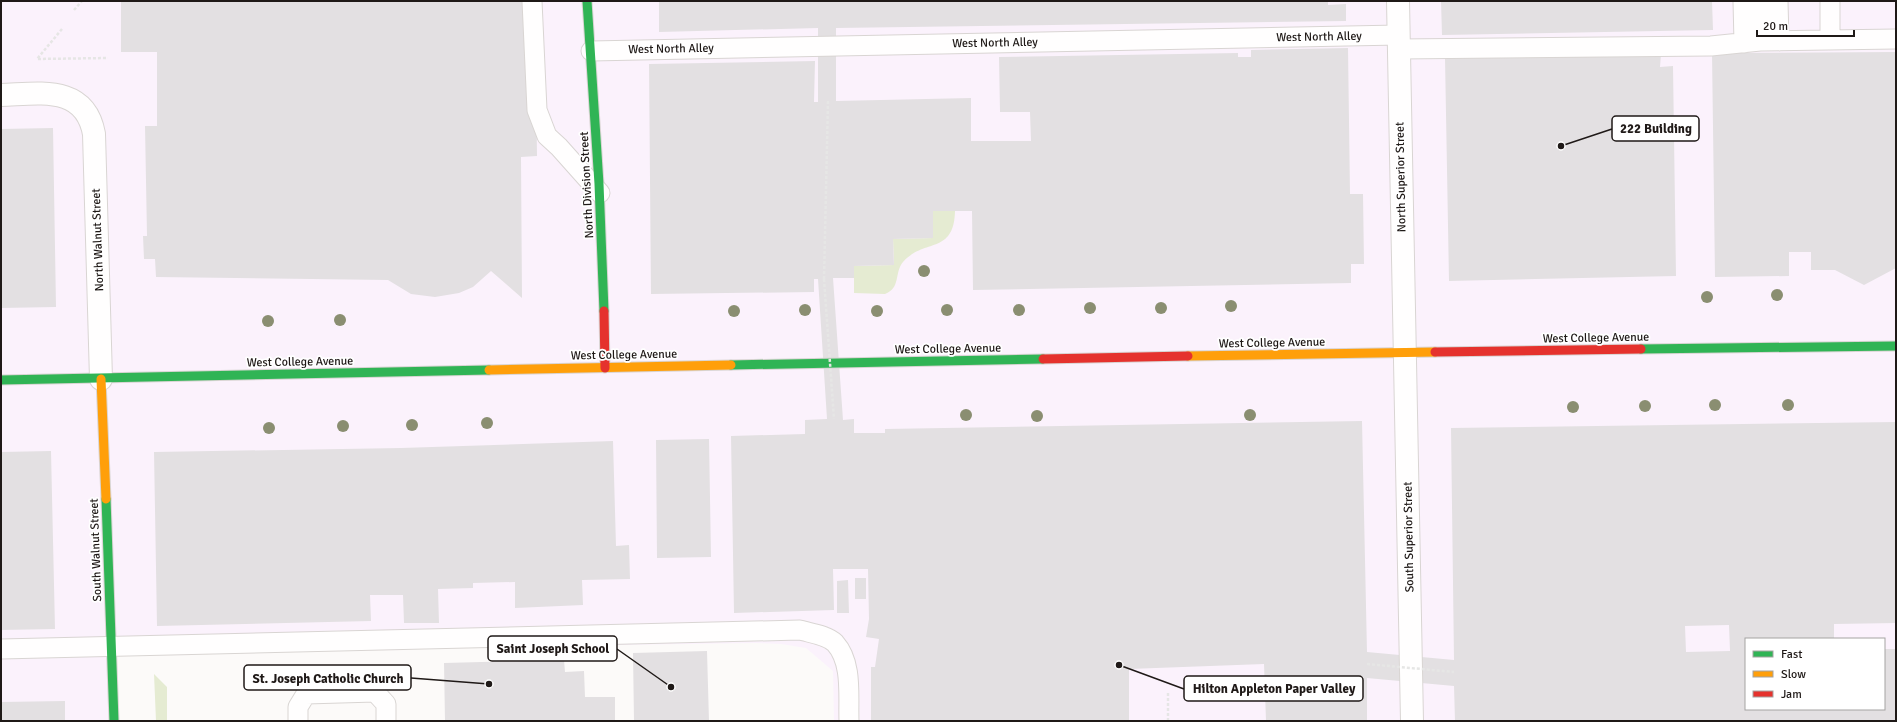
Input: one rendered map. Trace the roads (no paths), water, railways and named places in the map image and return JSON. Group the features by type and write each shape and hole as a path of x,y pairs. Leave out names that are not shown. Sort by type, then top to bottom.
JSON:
{"main road":[{"name":"North Division Street","path":"587,1 600,193 605,303 605,368"},
{"name":"West College Avenue","path":"1,380 1406,352 1896,346"},
{"name":"South Walnut Street","path":"101,379 114,721"}],"street":[{"name":"North Superior Street","path":"1398,1 1406,352"},
{"name":"North Walnut Street","path":"1,96 56,94 67,97 80,105 89,117 94,134 101,379"},
{"name":"South Superior Street","path":"1406,352 1412,721"}],"lane":[{"path":"532,1 537,110 547,136 559,147 600,193"},
{"path":"1743,1 1761,42"},
{"path":"1759,1 1761,42"},
{"path":"1761,42 1778,1"},
{"path":"1830,1 1830,40"},
{"name":"West North Alley","path":"591,51 1399,42 1710,46 1761,42 1896,39"},
{"path":"1,649 112,648 800,630 819,635 834,642 843,656 848,673 849,721"},
{"path":"298,721 298,707 306,694 374,692 386,704 386,721"}],"place":[{"name":"222 Building","path":"1561,146"},
{"name":"Hilton Appleton Paper Valley","path":"1119,665"},
{"name":"St. Joseph Catholic Church","path":"489,684"},
{"name":"Saint Joseph School","path":"671,687"}]}
